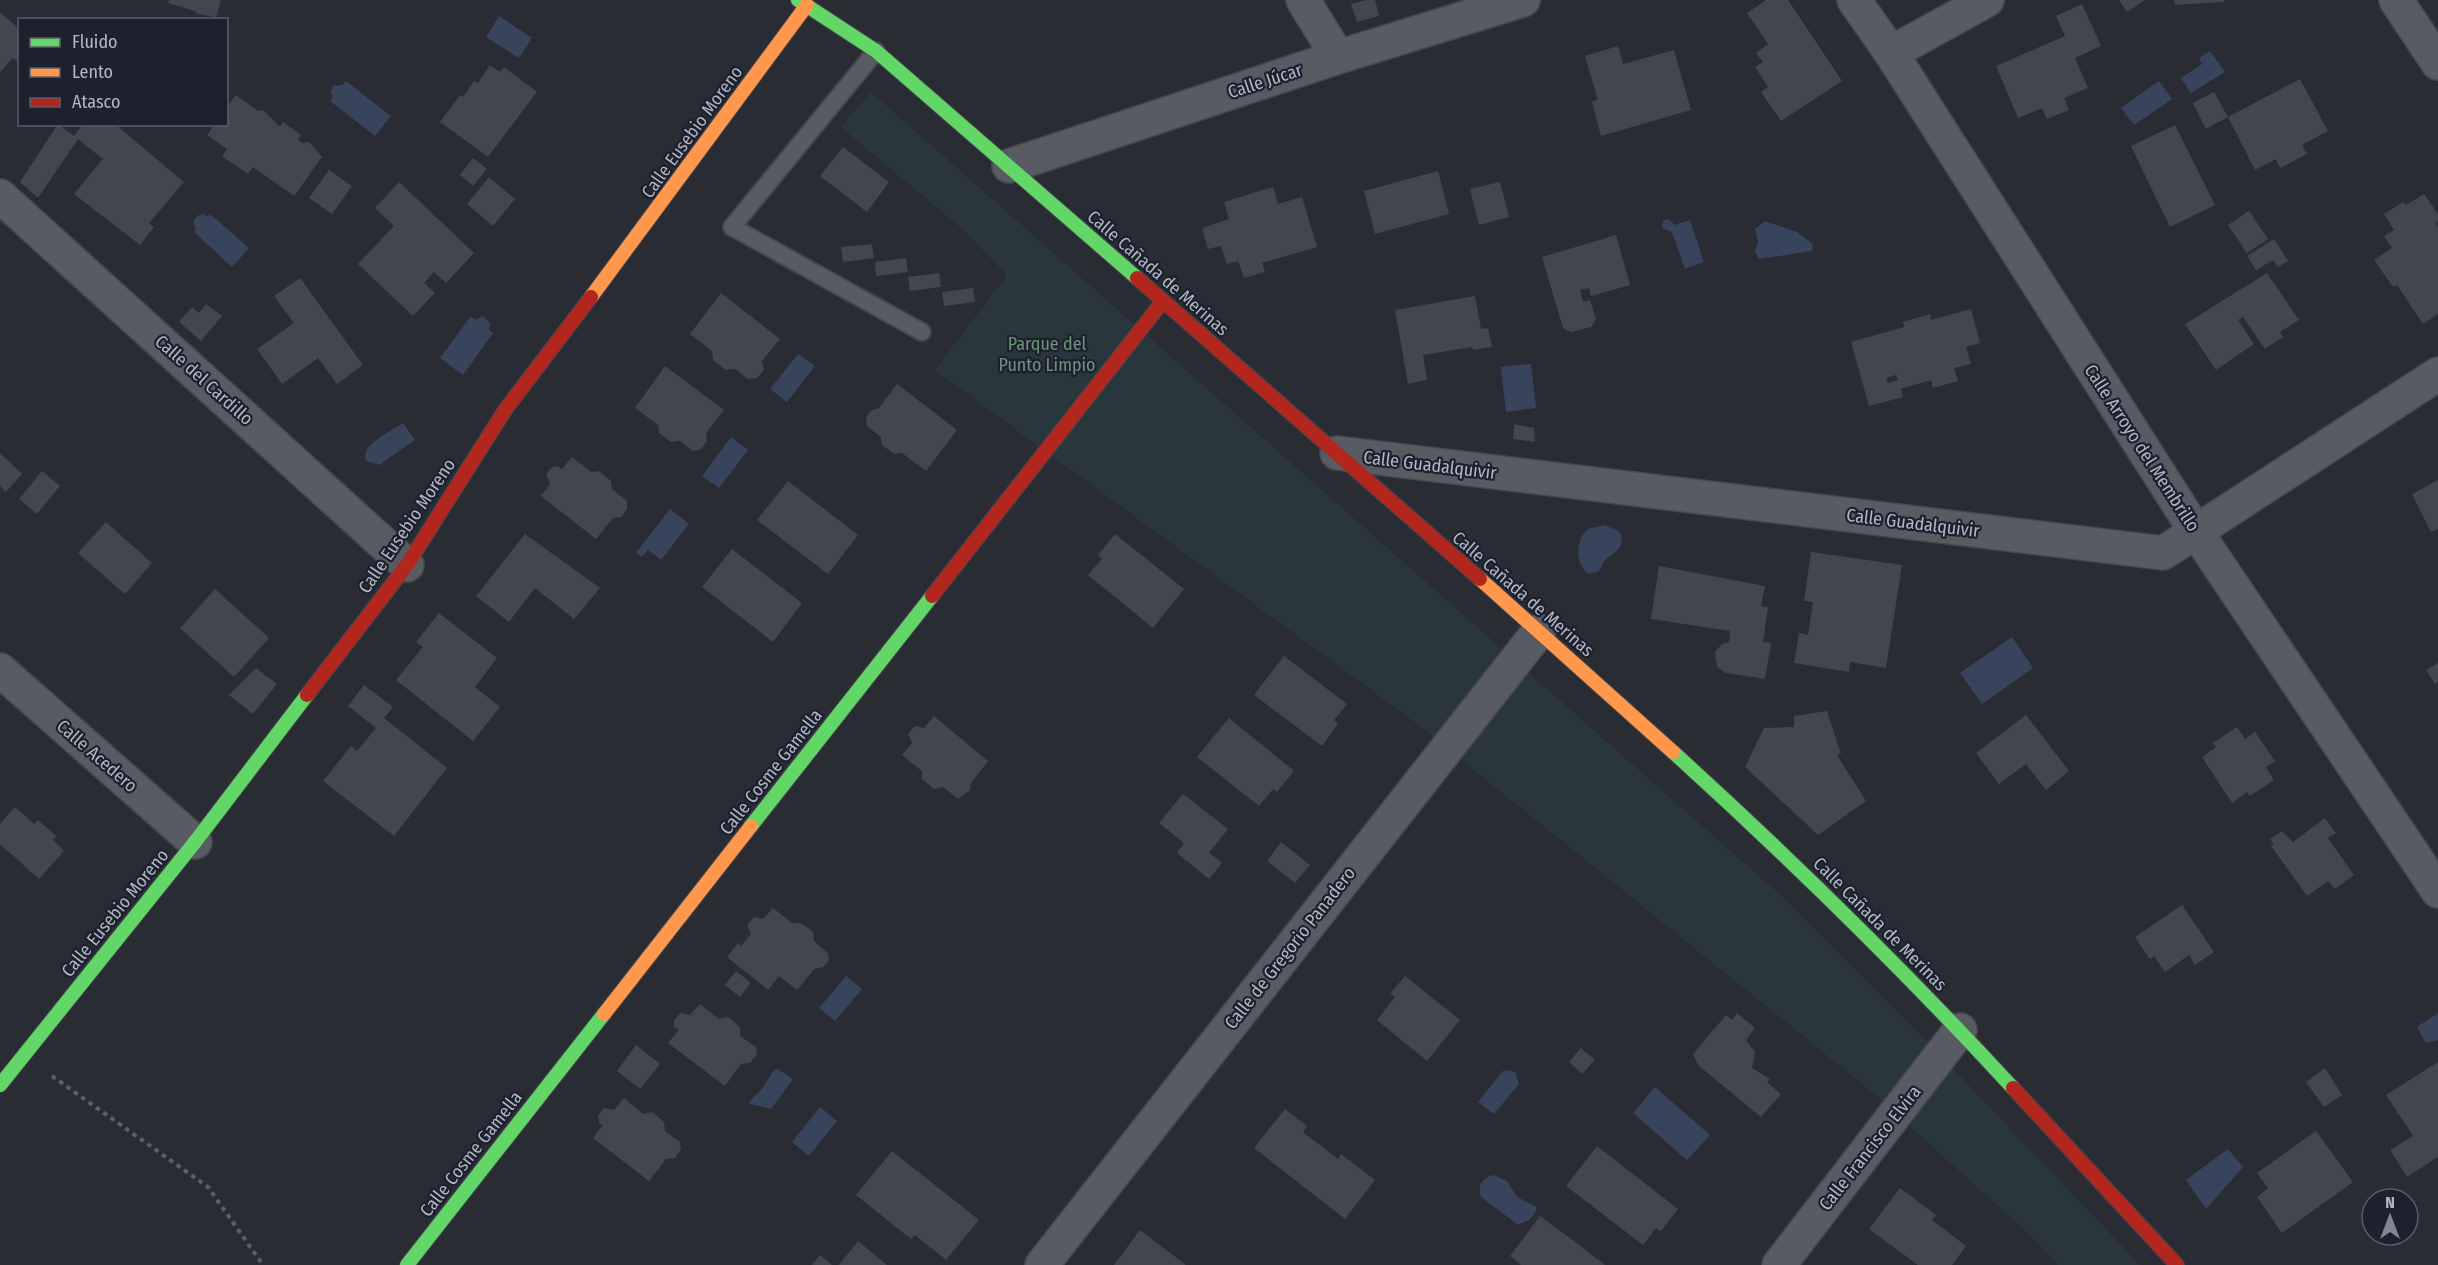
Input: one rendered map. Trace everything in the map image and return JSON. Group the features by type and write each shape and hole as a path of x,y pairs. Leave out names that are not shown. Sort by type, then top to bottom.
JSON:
{"street":[{"path":"1303,0 1338,57"},
{"name":"Calle Júcar","path":"1009,166 1338,57 1523,0"},
{"name":"Calle Arroyo del Membrillo","path":"1854,0 1891,53 2195,531 2438,891"},
{"path":"1891,53 1988,0"},
{"path":"2396,0 2438,63"},
{"name":"Calle Cañada de Merinas","path":"803,3 876,51 1009,166 1539,631 1772,841 1960,1030 2177,1265"},
{"name":"Calle Eusebio Moreno","path":"0,1085 195,842 407,565 505,410 632,244 803,3"},
{"name":"Calle del Cardillo","path":"0,196 407,565"},
{"name":"Calle Cosme Gamella","path":"407,1265 1163,301"},
{"name":"Calle Guadalquivir","path":"1337,453 2163,554 2195,531 2438,375"},
{"name":"Calle de Gregorio Panadero","path":"1042,1265 1539,631"},
{"name":"Calle Acedero","path":"0,670 195,842"},
{"name":"Calle Francisco Elvira","path":"1779,1265 1960,1030"}],"lane":[{"path":"876,51 732,227 922,332"}],"path":[{"path":"23,1056 208,1186 263,1265"}],"green space":[{"name":"Parque del Punto Limpio","path":"871,92 1777,892 1919,1033 2140,1265 2058,1265 2019,1225 1871,1091 1416,723 935,370 1007,275 961,228 841,127"}],"water":[{"path":"499,16 532,38 519,58 486,37"},
{"path":"2210,51 2225,72 2191,93 2181,78 2202,64 2199,58"},
{"path":"346,81 391,116 375,136 330,101 333,97 331,92 333,86 342,85"},
{"path":"2159,81 2172,99 2134,125 2121,108"},
{"path":"203,214 208,217 210,214 249,248 232,267 194,232 196,230 193,221 197,216"},
{"path":"1668,219 1675,225 1690,220 1704,262 1685,269 1672,232 1662,228 1663,221"},
{"path":"1765,221 1797,232 1813,244 1812,251 1759,259 1755,252 1758,242 1755,229"},
{"path":"471,316 476,320 483,316 490,323 489,330 493,333 463,375 440,358"},
{"path":"798,354 815,366 787,402 770,389"},
{"path":"1531,364 1536,408 1506,412 1501,367"},
{"path":"403,423 415,440 379,465 366,461 367,449 384,434"},
{"path":"731,437 748,450 719,488 702,476"},
{"path":"670,509 689,524 661,560 648,550 642,557 636,553"},
{"path":"1605,525 1620,532 1621,545 1605,560 1598,572 1588,574 1579,558 1581,539 1588,529"},
{"path":"2012,637 2033,668 1982,704 1960,673"},
{"path":"846,976 862,989 835,1021 819,1008"},
{"path":"2438,1013 2438,1040 2426,1043 2417,1027"},
{"path":"778,1069 793,1079 771,1109 750,1104 749,1102 762,1089 774,1070"},
{"path":"1503,1071 1515,1072 1519,1084 1494,1114 1478,1102"},
{"path":"1655,1087 1710,1135 1687,1160 1633,1113"},
{"path":"820,1107 837,1121 809,1156 792,1142"},
{"path":"2228,1149 2243,1167 2206,1209 2186,1180"},
{"path":"1494,1175 1507,1181 1517,1197 1537,1207 1530,1219 1517,1224 1481,1197 1482,1182"}],"building":[{"path":"169,0 221,0 216,17 197,14 195,11 168,3"},
{"path":"1375,0 1379,16 1357,22 1351,4"},
{"path":"1766,0 1788,0 1842,81 1781,121 1761,92 1768,87 1755,67 1763,62 1756,53 1768,44 1747,13"},
{"path":"2119,0 2145,0 2127,12"},
{"path":"2174,0 2224,0 2224,2 2175,5"},
{"path":"2082,4 2101,46 2075,58 2088,88 2064,98 2069,110 2047,119 2042,108 2018,118 1996,66 2065,36 2056,16"},
{"path":"0,12 18,28 18,62 13,58 0,72"},
{"path":"1618,46 1623,64 1674,50 1691,110 1601,136 1592,102 1598,100 1585,56"},
{"path":"490,65 500,72 504,67 537,92 488,157 440,122 460,95 463,97 474,81 478,83"},
{"path":"2300,79 2328,131 2302,145 2307,154 2280,168 2276,159 2255,170 2228,117"},
{"path":"2214,92 2228,117 2206,129 2193,103"},
{"path":"236,95 258,111 263,110 280,127 283,122 301,135 298,140 303,143 309,142 322,157 294,196 253,167 248,174 222,156 227,149 207,135 214,126 228,126 228,105"},
{"path":"2175,125 2215,205 2170,227 2131,146"},
{"path":"57,126 61,126 74,136 82,126 117,126 184,182 149,223 154,227 140,245 74,194 103,159 78,139 38,198 20,182"},
{"path":"843,147 889,182 867,212 820,176"},
{"path":"473,158 487,169 473,186 460,175"},
{"path":"329,170 352,186 332,214 309,198"},
{"path":"1438,171 1449,214 1375,234 1364,191"},
{"path":"489,177 515,199 493,226 467,204"},
{"path":"399,182 474,253 446,283 434,272 424,283 435,293 413,316 358,264 394,226 375,208"},
{"path":"1500,182 1509,217 1479,225 1470,189"},
{"path":"1273,187 1278,204 1302,197 1317,247 1262,263 1265,272 1244,278 1238,261 1227,264 1221,246 1208,249 1202,228 1229,219 1224,202"},
{"path":"2424,194 2438,214 2438,221 2435,223 2438,227 2438,314 2423,324 2397,285 2393,287 2374,260 2392,248 2384,236 2394,230 2384,214 2403,202 2406,205"},
{"path":"2249,211 2268,239 2247,253 2228,225"},
{"path":"1616,235 1630,285 1591,296 1589,288 1580,290 1583,302 1590,300 1596,319 1591,327 1571,332 1563,328 1542,257"},
{"path":"2274,239 2288,261 2278,267 2273,260 2256,270 2247,256"},
{"path":"872,244 874,258 843,262 841,247"},
{"path":"906,258 908,272 876,276 875,262"},
{"path":"939,273 941,287 910,291 908,277"},
{"path":"2267,273 2299,320 2280,332 2283,337 2265,349 2243,317 2238,320 2254,344 2216,370 2185,324"},
{"path":"300,278 363,365 337,384 318,358 282,384 257,349 294,323 274,296"},
{"path":"973,288 975,302 944,306 942,292"},
{"path":"721,293 780,339 762,361 764,370 757,378 748,379 735,369 726,370 713,360 712,351 690,334"},
{"path":"1475,296 1481,329 1488,328 1492,347 1473,350 1472,347 1423,355 1427,380 1408,384 1395,310"},
{"path":"206,304 222,316 201,341 179,322 192,307 199,313"},
{"path":"1971,309 1980,343 1966,347 1971,364 1954,368 1958,381 1933,388 1931,380 1901,389 1903,397 1869,406 1851,342 1904,327 1903,322 1930,314 1931,320","holes":["1896,375 1898,380 1888,383 1886,378"]},
{"path":"665,366 724,410 706,433 707,441 700,450 693,451 680,441 671,442 659,433 658,425 635,408"},
{"path":"897,384 957,430 926,471 902,453 894,454 882,445 881,437 867,426 866,417 872,410 879,408"},
{"path":"1514,424 1534,428 1535,442 1513,439"},
{"path":"0,453 22,474 6,492 0,486"},
{"path":"572,457 591,472 599,471 611,481 612,489 627,501 627,509 621,517 613,518 596,539 541,496 550,484 546,474 552,467 558,466 562,469"},
{"path":"42,471 60,486 37,514 19,499"},
{"path":"2438,480 2438,529 2431,532 2412,494"},
{"path":"788,481 858,535 828,574 757,520"},
{"path":"106,522 152,563 125,594 78,553"},
{"path":"525,534 600,588 574,619 535,588 509,622 476,596"},
{"path":"1115,534 1184,589 1153,628 1088,575 1102,559 1098,555"},
{"path":"732,549 802,603 773,642 702,587"},
{"path":"1811,552 1902,565 1886,668 1850,662 1849,672 1794,663 1799,633 1808,635 1813,602 1804,601"},
{"path":"1659,566 1765,586 1761,606 1768,607 1763,642 1771,643 1765,679 1726,673 1717,667 1715,652 1722,644 1729,642 1730,631 1651,619"},
{"path":"215,589 269,638 234,677 180,628"},
{"path":"439,613 497,658 475,687 500,707 473,741 396,680 423,647 416,642"},
{"path":"1284,656 1347,704 1334,720 1338,724 1322,746 1254,695"},
{"path":"2438,663 2438,682 2435,684 2426,670"},
{"path":"256,668 277,684 253,714 229,695"},
{"path":"364,685 393,707 384,718 447,768 394,836 323,781 351,746 357,751 376,728 348,706"},
{"path":"1827,711 1841,754 1837,755 1866,801 1818,835 1745,767 1764,728 1794,727 1794,716"},
{"path":"2026,715 2069,771 2046,790 2026,764 1999,784 1976,753"},
{"path":"934,716 988,761 971,783 970,790 958,799 943,787 934,789 922,779 922,771 902,755 912,743 908,734 915,726 924,728"},
{"path":"1229,718 1294,771 1277,792 1273,789 1259,806 1197,757"},
{"path":"2237,727 2245,739 2255,732 2275,761 2266,767 2274,780 2250,796 2247,792 2232,803 2202,757 2216,747 2213,743"},
{"path":"1183,794 1228,829 1209,853 1222,863 1209,879 1177,853 1184,843 1159,823"},
{"path":"15,807 34,824 38,820 56,836 53,840 64,851 39,879 0,844 0,824"},
{"path":"2325,818 2336,833 2328,838 2354,875 2335,889 2328,881 2307,896 2271,846 2274,844 2270,839 2282,831 2293,842"},
{"path":"1281,842 1310,865 1295,883 1267,861"},
{"path":"2182,905 2214,952 2195,965 2189,955 2165,972 2154,956 2150,959 2135,937"},
{"path":"773,908 792,923 801,923 813,932 814,941 828,953 829,960 823,967 814,969 797,990 779,976 768,990 727,957 738,943 741,946 751,934 747,925 754,917 763,919"},
{"path":"736,971 751,983 740,997 725,985"},
{"path":"1405,976 1460,1020 1427,1061 1377,1020 1395,997 1390,994"},
{"path":"700,1004 719,1019 728,1017 740,1027 740,1036 756,1047 757,1054 750,1063 741,1064 725,1086 668,1043 679,1030 674,1027 674,1021 680,1013 690,1015"},
{"path":"1737,1013 1755,1028 1746,1040 1755,1052 1752,1068 1770,1079 1767,1082 1781,1094 1761,1117 1698,1065 1693,1054 1726,1015 1732,1020"},
{"path":"636,1045 660,1064 640,1089 617,1071"},
{"path":"1581,1048 1595,1060 1582,1074 1569,1062"},
{"path":"2438,1062 2438,1157 2407,1177 2390,1150 2413,1136 2386,1095"},
{"path":"2325,1068 2342,1095 2324,1107 2306,1082"},
{"path":"624,1098 643,1114 652,1112 664,1122 665,1131 680,1142 681,1149 675,1158 666,1159 649,1181 593,1138 603,1125 599,1123 598,1116 604,1108 614,1110"},
{"path":"1285,1109 1307,1126 1303,1132 1338,1159 1341,1154 1375,1180 1345,1219 1254,1148"},
{"path":"2316,1131 2353,1182 2282,1233 2257,1197 2268,1188 2257,1173"},
{"path":"1597,1146 1678,1209 1661,1231 1656,1228 1643,1245 1566,1186"},
{"path":"892,1151 979,1220 946,1260 915,1235 911,1239 856,1195"},
{"path":"1900,1188 1936,1215 1932,1220 1966,1246 1952,1265 1918,1265 1869,1229"},
{"path":"1540,1216 1605,1265 1521,1265 1510,1256"},
{"path":"1140,1230 1186,1265 1114,1265"},
{"path":"858,1241 887,1265 839,1265"},
{"path":"820,1255 832,1265 812,1265"}],"traffic: fast":[{"path":"798,0 876,51 1137,278"},
{"path":"751,826 932,596"},
{"path":"0,1085 195,842 307,695"},
{"path":"1673,752 1847,916 2013,1088"},
{"path":"407,1265 604,1014"}],"traffic: slow":[{"path":"591,297 807,5"},
{"path":"1480,579 1673,752"},
{"path":"604,1014 751,826"}],"traffic: jam":[{"path":"1137,278 1480,579"},
{"path":"307,695 407,565 505,410 591,297"},
{"path":"932,596 1163,301"},
{"path":"2013,1088 2177,1265"}]}
